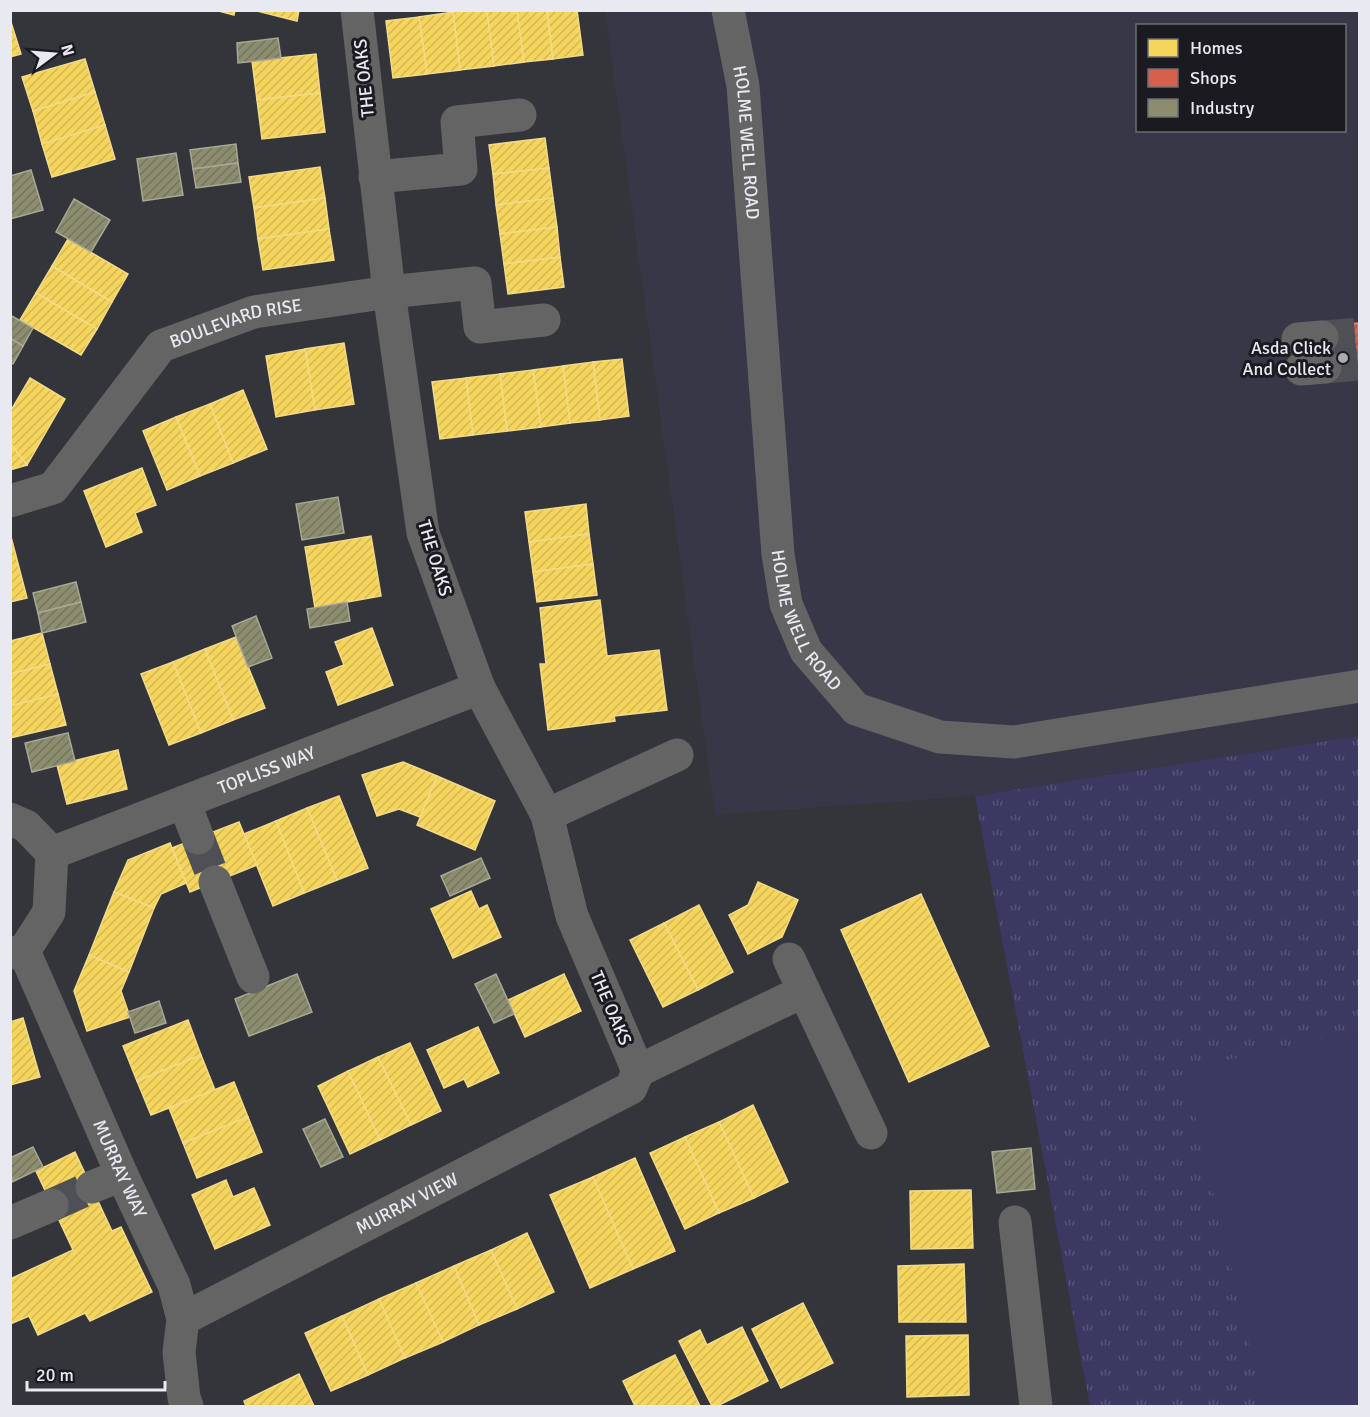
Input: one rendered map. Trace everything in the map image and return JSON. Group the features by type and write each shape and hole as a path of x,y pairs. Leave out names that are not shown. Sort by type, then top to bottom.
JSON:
{"street":[{"name":"THE OAKS","path":"357,10 389,292 423,533 479,688 547,814 572,916 635,1080"},
{"name":"HOLME WELL ROAD","path":"728,10 742,86 778,554 786,604 806,651 856,709 940,737 1014,742 1359,686"},
{"path":"375,177 461,169 457,122 520,116"},
{"name":"BOULEVARD RISE","path":"10,501 53,488 161,346 255,312 389,292 475,283 480,327 544,320"},
{"name":"TOPLISS WAY","path":"52,853 479,688"},
{"path":"547,814 677,755"},
{"path":"184,802 198,838"},
{"path":"10,819 26,826 52,853 49,912 17,952"},
{"path":"215,882 253,977"},
{"name":"MURRAY WAY","path":"17,952 174,1285 183,1319 179,1352 187,1407"},
{"path":"789,958 871,1132"},
{"path":"635,1080 804,991"},
{"name":"MURRAY VIEW","path":"183,1319 635,1080"},
{"path":"92,1187 122,1175"},
{"path":"10,1224 52,1205"},
{"path":"1015,1222 1036,1407"}],"shaded area":[{"path":"605,11 1359,11 1359,736 975,796 715,815"}],"green space":[{"path":"1359,736 1359,1406 1090,1406 975,796"},
{"path":"1359,1032 1359,1406 1264,1406 1184,1069"}],"building: Homes":[{"path":"215,10 235,10 234,15"},
{"path":"253,10 299,10 297,21"},
{"path":"487,10 494,66 460,70 453,12"},
{"path":"487,10 517,10 524,62 494,66"},
{"path":"517,10 547,10 553,59 524,62"},
{"path":"547,10 577,10 583,55 553,59"},
{"path":"453,12 460,70 427,74 419,17"},
{"path":"419,17 427,74 393,78 386,21"},
{"path":"10,19 21,54 10,57"},
{"path":"316,54 320,93 257,100 252,61"},
{"path":"85,59 95,92 33,111 22,77"},
{"path":"95,92 105,125 42,144 33,111"},
{"path":"320,93 325,132 262,139 257,100"},
{"path":"105,125 115,159 52,177 42,144"},
{"path":"545,138 549,168 493,174 489,145"},
{"path":"320,167 325,198 254,208 249,177"},
{"path":"549,168 553,198 496,205 493,174"},
{"path":"325,198 329,229 258,239 254,208"},
{"path":"553,198 557,227 500,234 496,205"},
{"path":"557,227 560,257 504,264 500,234"},
{"path":"329,229 334,260 263,270 258,239"},
{"path":"68,239 128,274 112,302 52,266"},
{"path":"560,257 564,287 508,294 504,264"},
{"path":"52,266 112,302 97,329 36,293"},
{"path":"36,293 97,329 81,355 20,320"},
{"path":"344,343 354,404 315,410 305,349"},
{"path":"305,349 315,410 276,417 266,356"},
{"path":"622,359 629,416 600,420 593,362"},
{"path":"593,362 600,420 570,423 563,366"},
{"path":"563,366 570,423 541,427 533,370"},
{"path":"533,370 541,427 507,431 500,374"},
{"path":"500,374 507,431 473,435 466,378"},
{"path":"30,378 65,399 27,465 10,443 10,412"},
{"path":"466,378 473,435 440,439 432,382"},
{"path":"243,390 267,449 233,463 210,404"},
{"path":"210,404 233,463 200,476 176,417"},
{"path":"176,417 200,476 167,490 143,431"},
{"path":"10,443 27,465 10,470"},
{"path":"142,468 156,505 135,513 142,532 106,547 84,491"},
{"path":"586,504 589,534 529,542 525,512"},
{"path":"10,533 27,598 10,602"},
{"path":"589,534 593,564 533,572 529,542"},
{"path":"371,536 381,596 315,608 305,547"},
{"path":"593,564 597,595 537,602 533,572"},
{"path":"600,600 607,656 659,650 667,710 614,716 615,721 548,730 540,664 546,664 540,608"},
{"path":"372,628 393,685 338,705 326,672 344,665 335,642"},
{"path":"42,633 50,664 10,674 10,641"},
{"path":"236,637 265,708 233,720 205,649"},
{"path":"205,649 233,720 201,733 173,662"},
{"path":"173,662 201,733 169,745 141,674"},
{"path":"50,664 58,694 10,706 10,674"},
{"path":"58,694 66,725 10,738 10,706"},
{"path":"118,750 127,789 67,804 57,765"},
{"path":"403,762 437,776 420,817 399,809 377,816 362,775"},
{"path":"437,776 495,801 475,850 417,825"},
{"path":"339,796 368,868 337,880 307,808"},
{"path":"307,808 337,880 304,893 276,821"},
{"path":"276,821 304,893 273,906 244,834"},
{"path":"239,822 257,865 190,892 172,848"},
{"path":"170,843 186,883 161,894 154,908 114,892 128,860"},
{"path":"758,882 798,900 782,937 748,954 729,915 748,905"},
{"path":"471,891 479,909 487,905 501,937 453,958 431,909"},
{"path":"114,892 154,908 129,972 89,955"},
{"path":"921,894 989,1046 909,1082 841,930"},
{"path":"699,905 733,972 698,990 664,923"},
{"path":"664,923 698,990 663,1007 630,940"},
{"path":"89,955 129,972 121,991 130,1017 87,1031 74,991"},
{"path":"564,974 581,1011 525,1037 508,1000"},
{"path":"23,1018 40,1077 10,1085 10,1022"},
{"path":"188,1020 201,1055 137,1081 123,1046"},
{"path":"478,1027 499,1073 468,1087 464,1079 444,1088 427,1050"},
{"path":"410,1043 441,1111 411,1125 378,1057"},
{"path":"201,1055 215,1090 151,1115 137,1081"},
{"path":"378,1057 411,1125 380,1140 348,1071"},
{"path":"348,1071 380,1140 350,1154 318,1086"},
{"path":"234,1082 248,1117 183,1143 169,1108"},
{"path":"753,1105 788,1182 754,1198 719,1122"},
{"path":"248,1117 262,1152 197,1178 183,1143"},
{"path":"719,1122 754,1198 719,1213 685,1137"},
{"path":"685,1137 719,1213 685,1229 650,1153"},
{"path":"75,1152 112,1231 121,1227 152,1292 90,1321 85,1313 38,1335 29,1316 10,1324 10,1279 73,1250 36,1171"},
{"path":"635,1158 675,1251 633,1269 593,1177"},
{"path":"593,1177 633,1269 590,1288 550,1195"},
{"path":"226,1180 233,1197 254,1188 270,1225 215,1249 192,1195"},
{"path":"971,1190 973,1248 911,1249 910,1191"},
{"path":"527,1233 554,1292 517,1309 491,1250"},
{"path":"491,1250 517,1309 479,1325 454,1266"},
{"path":"964,1264 966,1322 899,1322 898,1266"},
{"path":"454,1266 479,1325 443,1342 416,1283"},
{"path":"416,1283 443,1342 405,1358 379,1299"},
{"path":"379,1299 405,1358 368,1375 342,1316"},
{"path":"803,1303 833,1363 781,1388 752,1329"},
{"path":"342,1316 368,1375 331,1391 305,1333"},
{"path":"742,1327 768,1381 717,1406 712,1406 679,1341 700,1330 707,1345"},
{"path":"968,1335 969,1395 907,1397 906,1336"},
{"path":"675,1355 700,1406 635,1406 623,1381"},
{"path":"299,1374 314,1406 246,1406 244,1401"}],"building: Shops":[{"name":"Asda Click And Collect","path":"1358,323 1360,373 1328,376 1323,326"}],"building: Industry":[{"path":"278,38 281,58 238,63 237,43"},
{"path":"236,144 238,163 193,169 190,150"},
{"path":"176,153 183,195 143,201 137,159"},
{"path":"238,163 241,182 196,188 193,169"},
{"path":"31,170 43,210 10,219 10,176"},
{"path":"74,199 110,220 91,252 56,232"},
{"path":"10,315 33,328 23,346 10,338"},
{"path":"10,338 23,346 13,364 10,362"},
{"path":"338,497 344,533 302,540 296,504"},
{"path":"76,582 81,602 38,613 33,593"},
{"path":"81,602 86,622 42,633 38,613"},
{"path":"347,602 350,621 310,628 307,609"},
{"path":"256,616 272,658 248,667 232,626"},
{"path":"68,733 75,761 32,772 25,743"},
{"path":"481,858 490,878 450,896 441,876"},
{"path":"297,974 312,1012 249,1036 235,999"},
{"path":"496,974 514,1014 494,1023 475,984"},
{"path":"159,1001 166,1023 135,1033 128,1012"},
{"path":"325,1119 343,1157 321,1167 303,1129"},
{"path":"33,1147 43,1167 12,1182 10,1158"},
{"path":"1031,1148 1035,1189 997,1193 992,1152"}],"tunnel":[{"path":"1322,337 1360,334"},
{"path":"1325,367 1360,364"},
{"path":"198,838 215,882"},
{"path":"52,1205 92,1187"}],"place":[{"name":"Asda Click And Collect","path":"1343,358"}]}
